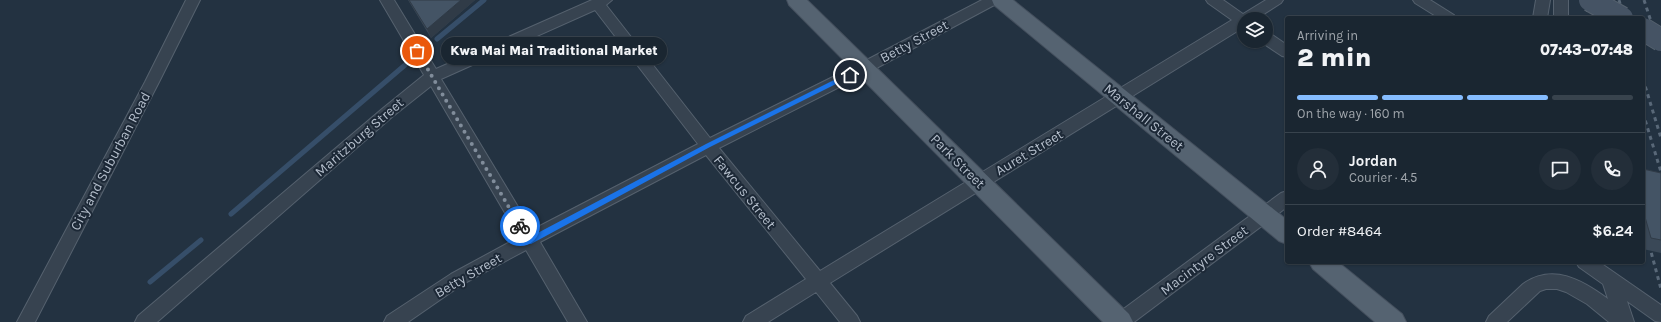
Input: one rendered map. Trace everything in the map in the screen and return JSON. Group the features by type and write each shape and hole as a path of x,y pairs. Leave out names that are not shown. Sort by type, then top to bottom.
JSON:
{"main road":[{"name":"Park Street","path":"796,0 1120,322"},
{"name":"Marshall Street","path":"1001,0 1285,232"},
{"path":"1590,0 1618,16"},
{"path":"1645,31 1661,40"},
{"path":"1323,264 1393,322"}],"street":[{"name":"City and Suburban Road","path":"26,322 152,82 193,0"},
{"path":"387,0 529,242 578,322"},
{"name":"Betty Street","path":"393,322 457,279 708,146 864,68 993,0"},
{"path":"1213,0 1237,15"},
{"name":"Auret Street","path":"1257,12 1276,0"},
{"path":"1420,0 1446,16"},
{"path":"1561,0 1561,16"},
{"name":"Maritzburg Street","path":"144,322 392,108 432,77 601,2"},
{"name":"Fawcus Street","path":"601,2 708,146 851,322"},
{"name":"Auret Street","path":"752,322 1237,24"},
{"path":"1273,43 1285,51"},
{"name":"Macintyre Street","path":"1120,322 1285,199"},
{"path":"1591,264 1610,270 1628,292 1661,315"},
{"path":"1610,270 1624,322"},
{"path":"1495,322 1533,287 1550,281 1559,282 1577,288 1624,322"}],"building":[{"path":"409,0 461,0 427,29"},
{"path":"1645,169 1661,173 1661,240 1651,238 1645,217"}],"waterway":[{"path":"437,39 484,0"},
{"path":"231,214 405,65"},
{"path":"150,282 201,240"}],"railway":[{"path":"1585,0 1589,16"},
{"path":"1609,0 1613,16"},
{"path":"1619,0 1623,16"},
{"path":"1644,0 1661,52"},
{"path":"1645,86 1661,138"},
{"path":"1645,120 1661,172"},
{"path":"1645,229 1661,289"}],"way so far":[{"path":"417,51 520,226"}],"place":[{"name":"Kwa Mai Mai Traditional Market","path":"417,51"}],"route":[{"path":"520,226 529,242 708,146 850,75"}]}
